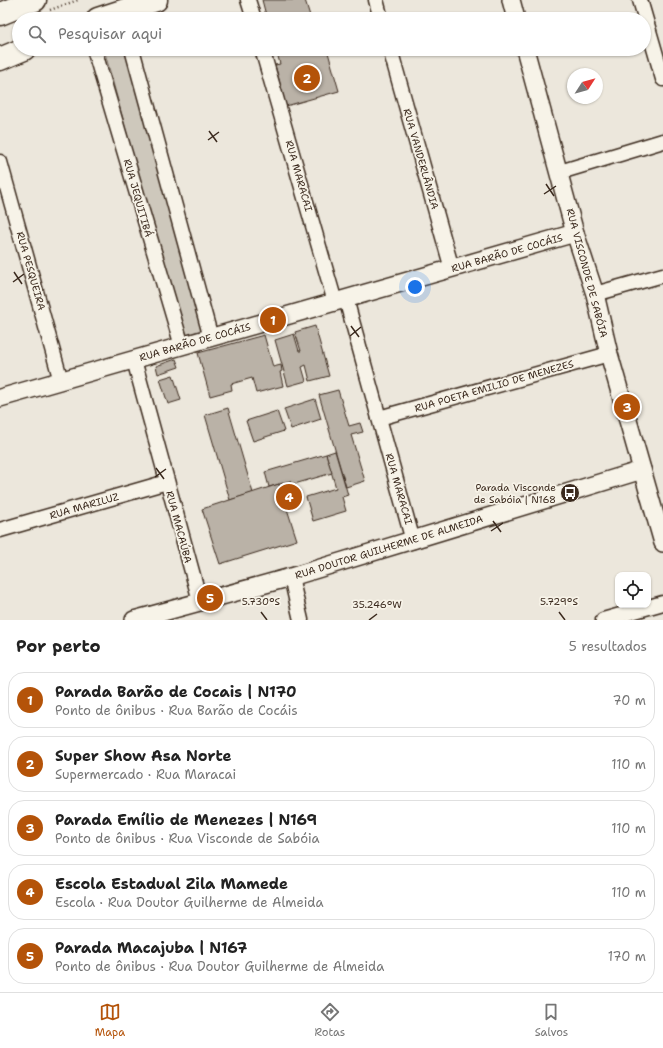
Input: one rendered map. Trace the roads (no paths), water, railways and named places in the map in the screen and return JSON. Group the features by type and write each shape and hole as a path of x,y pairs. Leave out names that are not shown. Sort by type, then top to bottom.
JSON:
{"main road":[{"path":"5,8 35,0"},
{"path":"129,12 156,0"},
{"path":"0,59 12,54"}],"street":[{"path":"248,0 252,12"},
{"path":"376,0 379,12"},
{"path":"511,0 514,12"},
{"path":"640,0 643,12"},
{"path":"651,38 663,79"},
{"name":"RUA JEQUITIBÁ","path":"96,56 182,346"},
{"path":"134,56 211,338"},
{"name":"RUA MARACAI","path":"264,56 340,301 379,418 413,541"},
{"name":"RUA VANDERLÂNDIA","path":"392,56 452,269"},
{"name":"RUA VISCONDE DE SABÓIA","path":"527,56 560,172 575,233 595,294 608,354 663,543"},
{"path":"560,172 663,141"},
{"name":"RUA PESQUEIRA","path":"0,162 61,381"},
{"name":"RUA BARÃO DE COCÁIS","path":"0,398 575,233"},
{"path":"595,294 663,274"},
{"name":"RUA POETA EMILIO DE MENEZES","path":"379,418 608,354"},
{"name":"RUA MACAÚBA","path":"134,360 200,601"},
{"name":"RUA DOUTOR GUILHERME DE ALMEIDA","path":"134,620 291,577 413,541 642,470"},
{"name":"RUA MARILUZ","path":"0,530 167,482"},
{"path":"291,577 301,620"},
{"path":"604,620 663,603"}],"place":[{"name":"Super Show Asa Norte","path":"307,78"},
{"name":"Parada Barão de Cocais | N170","path":"273,320"},
{"name":"Parada Emílio de Menezes | N169","path":"627,407"},
{"name":"Parada Visconde de Sabóia | N168","path":"570,493"},
{"name":"Escola Estadual Zila Mamede","path":"289,497"},
{"name":"Parada Macajuba | N167","path":"210,598"}]}
